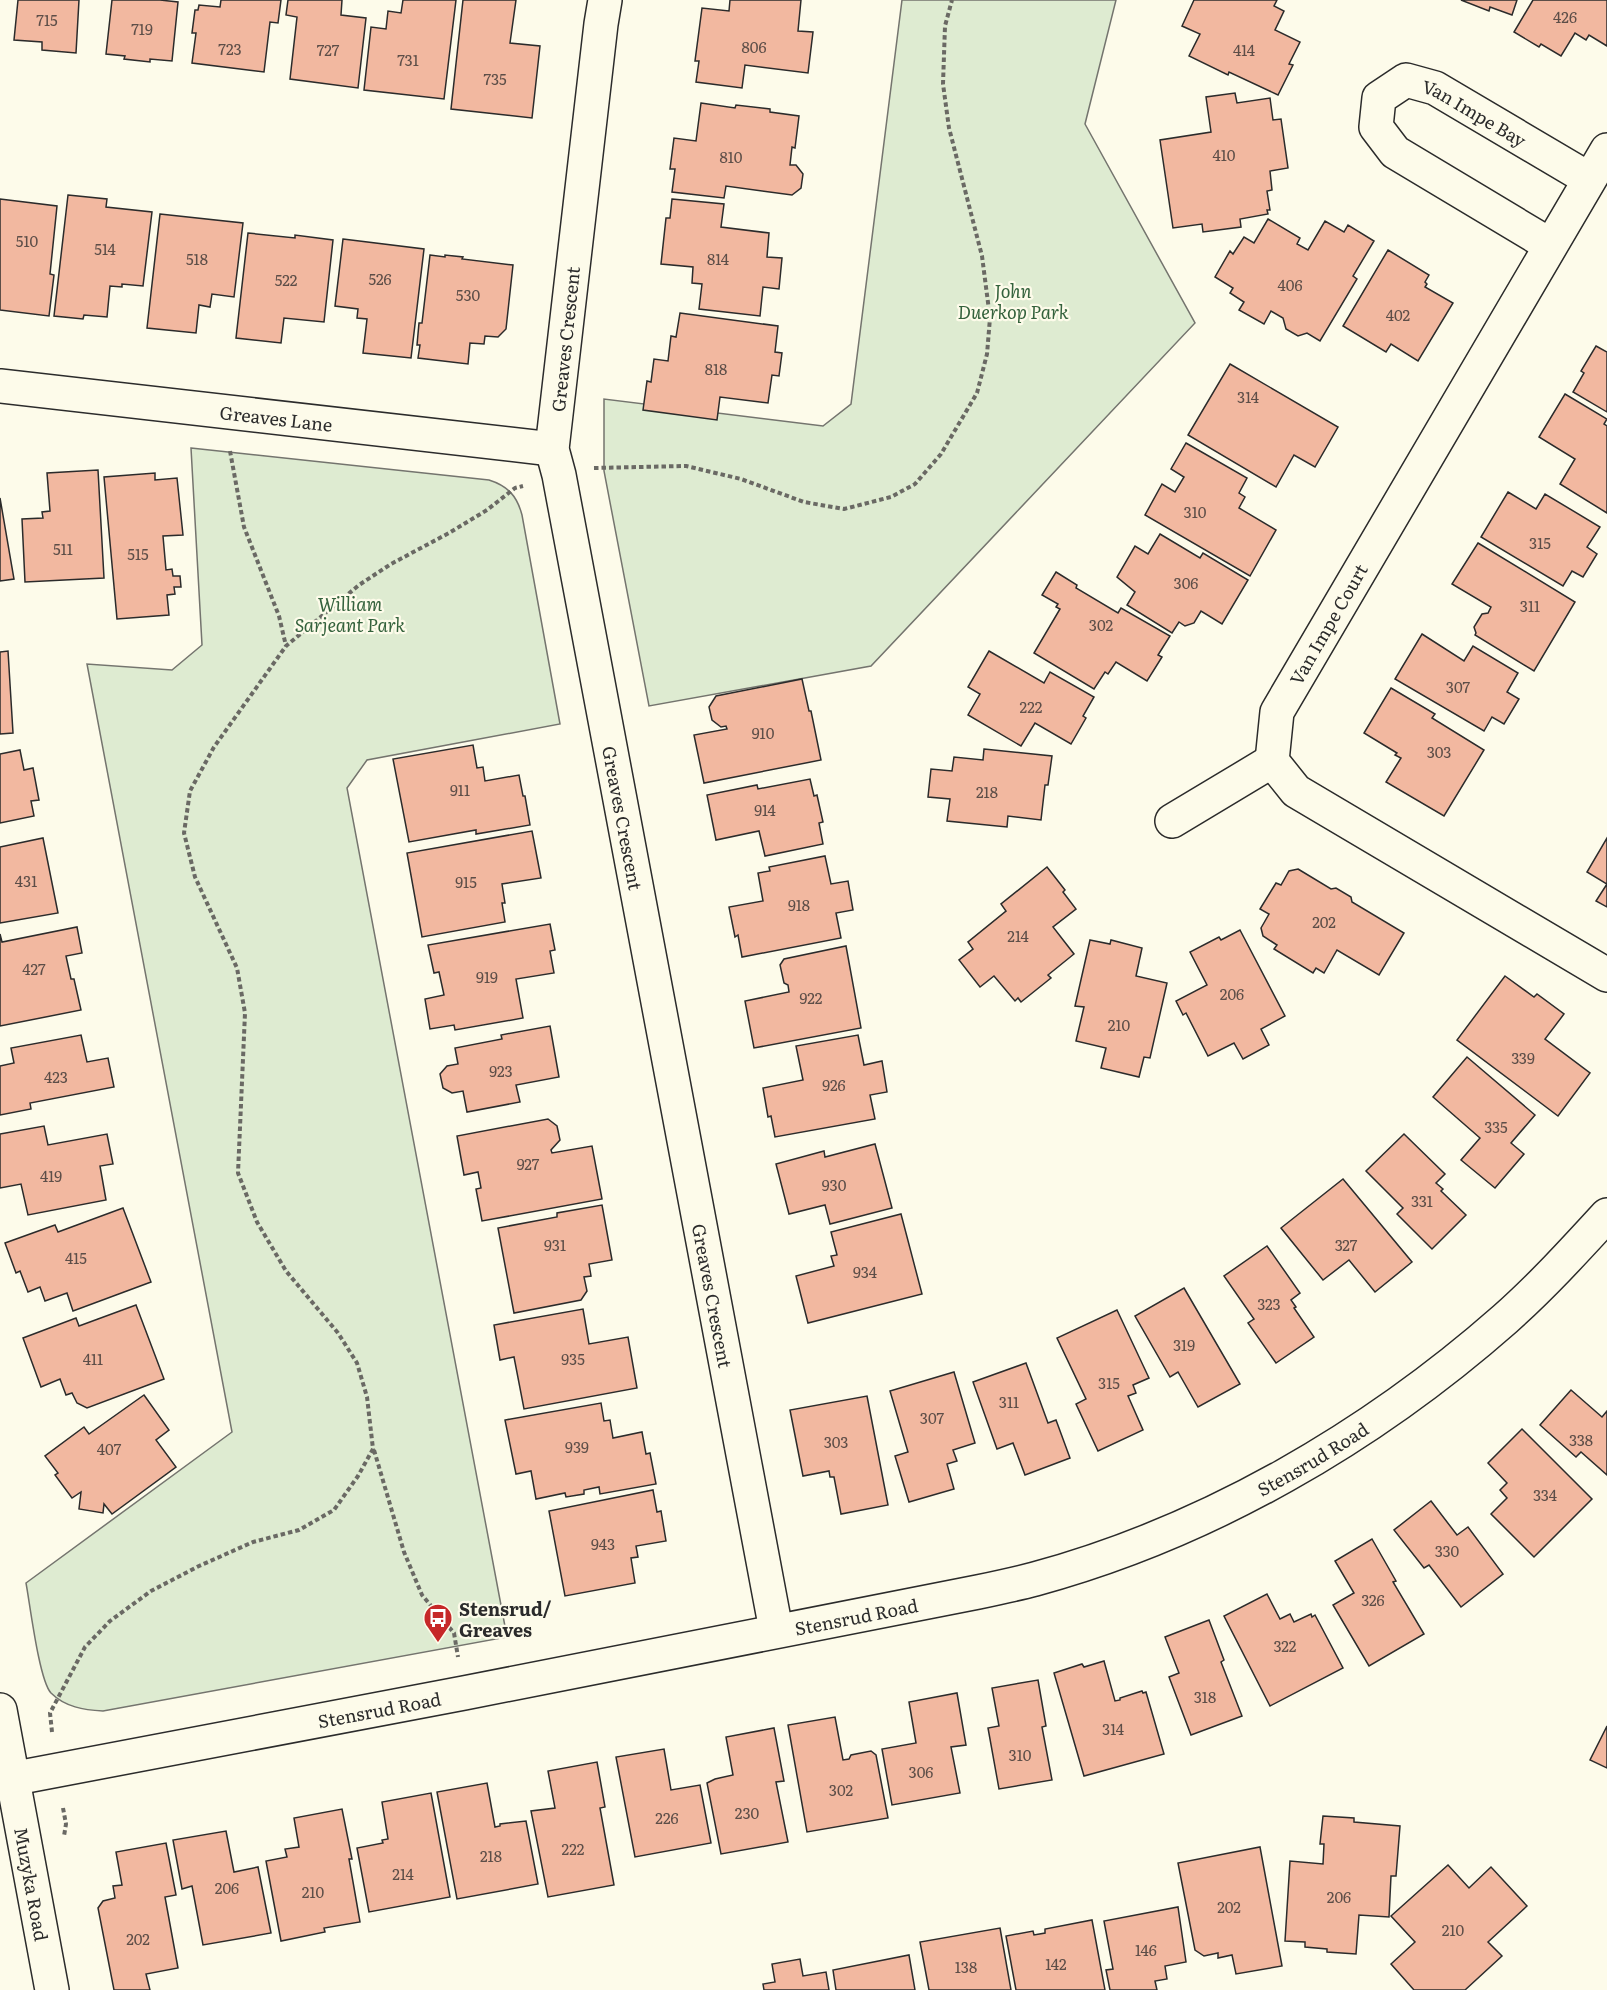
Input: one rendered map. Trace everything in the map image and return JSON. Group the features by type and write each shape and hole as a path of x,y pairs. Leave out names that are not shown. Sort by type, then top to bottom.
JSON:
{"street":[{"name":"Greaves Crescent","path":"605,0 556,462 776,1630"},
{"name":"Van Impe Bay","path":"1550,245 1395,152 1376,127 1379,98 1406,80 1435,88 1589,179"},
{"name":"Van Impe Court","path":"1272,761 1277,712 1607,150"},
{"name":"Greaves Lane","path":"0,386 556,462"},
{"path":"1172,821 1272,761 1296,791 1607,975"},
{"name":"Stensrud Road","path":"6,1780 476,1691 1035,1579 1109,1555 1181,1527 1251,1493 1318,1456 1384,1414 1446,1368 1506,1318 1562,1265 1607,1215"},
{"name":"Muzyka Road","path":"0,1710 6,1780 52,1990"}],"path":[{"path":"454,1633 422,1595 404,1552 373,1449 367,1396 357,1363 338,1333 286,1271 257,1222 238,1173 245,1013 237,968 195,876 184,833 190,791 214,747 286,646 359,585 391,564 487,510 515,488 556,462 591,468 686,466 741,479 804,502 844,509 891,497 915,484 942,454 977,393 987,354 990,318 982,256 949,128 943,84 945,26 952,0"},
{"path":"230,443 235,485 244,527 279,616 286,646"},
{"path":"50,1713 85,1647 110,1621 151,1591 199,1566 253,1542 299,1530 334,1510 358,1476 373,1449"}],"green space":[{"name":"John Duerkop Park","path":"902,0 1116,0 1085,124 1195,323 871,666 649,706 604,471 604,399 823,426 851,404"},
{"name":"William Sarjeant Park","path":"191,448 489,480 501,485 511,493 522,515 560,724 367,760 347,788 507,1637 96,1711 62,1702 51,1693 39,1658 26,1583 232,1432 87,664 172,670 202,645"}],"building":[{"path":"18,0 79,0 76,53 42,50 42,42 14,40"},
{"path":"112,0 178,2 172,61 150,59 150,62 106,54"},
{"path":"221,0 281,0 278,23 270,22 264,72 192,63 196,33 192,33 195,10 198,10 199,5 220,7"},
{"path":"288,0 342,0 341,15 366,18 358,88 290,79 297,17 286,15"},
{"path":"403,0 456,0 444,99 364,90 371,27 386,29 388,11 401,13"},
{"path":"463,0 516,0 510,43 540,46 532,118 451,109"},
{"path":"730,0 801,0 798,31 813,32 808,73 745,65 742,88 696,82 699,61 695,61 702,8 729,11"},
{"path":"1194,0 1277,0 1274,6 1284,11 1275,30 1300,42 1289,64 1293,65 1278,95 1189,56 1200,34 1182,26"},
{"path":"1461,0 1517,0 1512,15 1490,7 1489,11"},
{"path":"1533,0 1607,0 1607,46 1589,35 1586,40 1575,33 1561,56 1541,44 1539,47 1514,32"},
{"path":"1235,93 1237,103 1270,98 1273,120 1281,119 1288,168 1270,171 1272,190 1267,191 1270,210 1267,210 1268,214 1240,219 1241,227 1203,232 1202,224 1173,228 1160,140 1211,132 1206,97"},
{"path":"701,103 735,108 736,105 770,109 770,112 799,116 795,148 792,147 790,165 796,165 803,174 801,188 792,195 726,186 724,198 672,192 675,169 670,169 674,138 696,141"},
{"path":"68,195 107,199 106,207 152,212 143,286 122,284 122,287 110,286 107,317 84,315 83,319 54,316"},
{"path":"0,199 57,206 50,274 54,275 49,316 0,310"},
{"path":"672,199 724,204 721,227 769,233 767,257 782,258 779,289 763,287 760,316 699,309 702,284 692,283 693,267 661,264 666,218 670,218"},
{"path":"160,214 243,223 234,297 212,294 210,307 199,305 196,333 147,328"},
{"path":"1268,219 1300,238 1297,244 1308,250 1325,221 1344,232 1348,225 1374,241 1353,276 1357,279 1320,341 1307,333 1298,336 1286,329 1283,318 1271,311 1264,324 1239,310 1244,302 1230,293 1233,288 1215,277 1230,251 1233,254 1244,237 1254,243"},
{"path":"248,233 295,238 295,235 333,240 324,322 284,318 281,343 236,338"},
{"path":"343,239 424,249 411,358 363,353 367,319 357,318 358,309 335,306"},
{"path":"1388,250 1429,275 1425,287 1453,303 1418,361 1391,344 1386,352 1343,326"},
{"path":"430,255 463,257 462,259 513,265 506,329 498,337 485,336 484,344 470,343 468,364 418,358 419,323 422,323"},
{"path":"680,313 778,326 775,352 782,353 779,376 772,375 768,403 720,397 717,420 643,410 647,381 651,382 654,359 668,361 671,336 676,337"},
{"path":"1596,346 1607,352 1607,412 1573,392 1584,373 1581,371"},
{"path":"1230,364 1338,427 1315,467 1294,455 1276,487 1188,435"},
{"path":"1565,394 1607,419 1604,424 1607,426 1607,513 1560,484 1575,459 1539,437"},
{"path":"1186,443 1247,478 1239,493 1245,497 1239,508 1276,530 1250,576 1145,515 1162,484 1175,492 1184,477 1171,469"},
{"path":"98,470 104,578 25,582 22,519 43,518 42,512 50,511 47,473"},
{"path":"155,473 155,480 177,478 183,535 163,536 166,570 172,569 173,576 180,576 181,587 174,587 175,594 167,595 169,615 117,619 104,477"},
{"path":"1508,492 1536,509 1545,494 1600,527 1587,547 1597,554 1583,577 1572,571 1563,586 1481,537"},
{"path":"0,498 14,579 0,581"},
{"path":"1160,534 1200,558 1203,553 1248,580 1222,624 1201,611 1194,623 1185,626 1179,622 1172,633 1127,605 1135,592 1117,577 1135,546 1148,554"},
{"path":"1478,543 1575,602 1534,671 1475,635 1474,627 1482,614 1488,613 1491,607 1452,584"},
{"path":"1056,572 1077,585 1076,588 1118,613 1121,608 1170,636 1158,655 1162,657 1147,681 1116,662 1108,674 1105,672 1094,689 1034,653 1060,609 1056,607 1058,604 1042,595"},
{"path":"1422,634 1464,661 1473,646 1518,673 1507,692 1519,699 1504,724 1492,717 1484,731 1395,679"},
{"path":"8,651 13,733 0,734 0,652"},
{"path":"989,651 1044,683 1050,672 1094,697 1083,716 1086,718 1071,744 1035,723 1021,746 968,715 980,694 968,687"},
{"path":"802,679 821,760 704,783 694,735 727,729 726,726 721,727 712,720 709,707 716,696"},
{"path":"1391,688 1435,714 1432,718 1484,750 1444,816 1386,782 1401,758 1395,755 1397,753 1364,733"},
{"path":"473,745 477,768 483,767 485,781 519,775 530,825 476,834 476,830 409,842 393,759"},
{"path":"984,749 1052,756 1048,785 1045,785 1041,820 1008,816 1007,827 947,821 950,799 928,797 931,769 952,771 954,757 983,760"},
{"path":"20,750 24,770 33,768 39,800 31,801 34,816 0,823 0,754"},
{"path":"810,779 814,796 817,795 823,822 819,823 823,844 765,856 759,831 716,840 707,795 757,785 758,789"},
{"path":"532,831 541,878 502,884 505,922 422,937 407,853"},
{"path":"43,838 58,913 0,923 0,847"},
{"path":"1607,838 1607,884 1587,872"},
{"path":"825,856 831,884 848,881 853,910 836,913 841,938 742,957 729,907 763,901 758,873 770,871 769,867"},
{"path":"1047,867 1076,909 1053,927 1074,954 1048,975 1051,978 1021,1002 1018,998 1015,1001 994,976 980,987 959,960 973,949 968,942 1006,911 1001,904"},
{"path":"1298,869 1331,889 1336,888 1351,897 1352,902 1404,933 1379,975 1337,950 1324,973 1316,968 1313,973 1274,949 1277,945 1263,936 1261,928 1269,914 1260,909 1276,883 1281,885 1289,871"},
{"path":"1607,884 1607,907 1596,901"},
{"path":"550,924 555,950 550,951 554,973 516,979 523,1018 455,1030 454,1025 430,1029 425,999 444,995 439,972 434,973 428,945"},
{"path":"77,927 82,953 66,956 81,1010 0,1026 0,934 2,942"},
{"path":"1240,930 1285,1016 1261,1029 1269,1045 1243,1059 1234,1043 1208,1056 1186,1013 1183,1015 1176,1001 1207,985 1190,952 1219,937 1221,940"},
{"path":"1090,940 1110,944 1111,940 1142,948 1136,976 1167,983 1150,1058 1144,1057 1139,1077 1101,1068 1106,1048 1076,1041 1084,1007 1075,1006"},
{"path":"846,946 861,1028 754,1048 745,1001 789,992 788,985 784,983 780,965 784,959"},
{"path":"1505,976 1534,997 1537,994 1564,1014 1545,1039 1590,1073 1558,1116 1457,1040"},
{"path":"550,1026 559,1077 516,1085 520,1102 467,1112 463,1091 452,1093 443,1088 440,1074 447,1066 458,1064 455,1048 502,1039 501,1035"},
{"path":"81,1035 87,1062 108,1058 114,1087 30,1103 31,1109 0,1115 0,1066 14,1063 11,1048"},
{"path":"858,1035 864,1065 882,1061 887,1092 870,1095 875,1119 775,1137 771,1116 768,1117 763,1088 803,1080 796,1046"},
{"path":"1467,1057 1535,1115 1511,1143 1524,1154 1495,1188 1461,1160 1480,1138 1433,1097"},
{"path":"548,1119 557,1126 560,1140 551,1150 552,1153 592,1146 602,1199 482,1221 476,1189 481,1188 478,1172 464,1175 457,1136"},
{"path":"44,1126 48,1145 107,1134 113,1164 100,1166 106,1200 28,1215 21,1184 0,1188 0,1134"},
{"path":"1404,1134 1445,1174 1436,1183 1443,1189 1441,1191 1466,1215 1432,1249 1397,1214 1403,1208 1366,1171"},
{"path":"875,1144 892,1208 830,1224 825,1205 789,1214 776,1164 824,1151 825,1157"},
{"path":"1343,1179 1412,1262 1375,1292 1349,1260 1323,1280 1281,1228"},
{"path":"602,1205 612,1260 589,1264 591,1276 584,1277 587,1291 581,1300 514,1313 498,1228 557,1217 557,1213"},
{"path":"123,1208 151,1282 73,1311 67,1293 45,1301 40,1287 28,1292 20,1271 16,1273 5,1243 55,1225 58,1232"},
{"path":"901,1214 922,1294 808,1323 796,1276 834,1266 831,1256 837,1255 831,1232"},
{"path":"1267,1246 1300,1293 1291,1300 1314,1337 1276,1363 1248,1323 1254,1319 1224,1276"},
{"path":"1184,1288 1240,1384 1198,1407 1178,1372 1170,1377 1135,1316"},
{"path":"136,1305 164,1379 87,1408 77,1403 72,1393 66,1395 60,1379 41,1387 23,1338 76,1318 79,1326"},
{"path":"583,1309 589,1344 628,1337 637,1388 524,1409 514,1357 500,1360 494,1325"},
{"path":"1117,1310 1149,1378 1133,1385 1136,1393 1128,1396 1143,1430 1098,1451 1076,1404 1086,1399 1057,1338"},
{"path":"1026,1363 1048,1423 1056,1420 1070,1458 1025,1475 1013,1443 997,1449 973,1382"},
{"path":"954,1372 975,1443 953,1450 957,1461 947,1464 954,1489 909,1502 895,1456 908,1452 890,1391"},
{"path":"1571,1390 1602,1417 1607,1411 1607,1475 1581,1452 1576,1457 1540,1425"},
{"path":"144,1395 169,1430 156,1440 176,1467 112,1514 104,1504 103,1513 79,1509 81,1492 72,1498 55,1475 58,1473 45,1456 84,1427 89,1434"},
{"path":"867,1396 888,1505 841,1514 834,1477 830,1477 829,1471 803,1476 790,1410"},
{"path":"601,1403 604,1421 610,1420 613,1438 642,1432 646,1454 650,1453 656,1484 600,1494 599,1487 584,1490 584,1494 566,1497 565,1493 536,1499 531,1471 516,1474 505,1420"},
{"path":"1522,1429 1592,1499 1534,1557 1491,1514 1507,1498 1500,1490 1507,1483 1488,1463"},
{"path":"653,1490 657,1512 661,1511 666,1541 636,1546 638,1557 631,1558 635,1583 565,1596 549,1511"},
{"path":"1431,1501 1457,1535 1468,1527 1503,1574 1461,1607 1429,1565 1424,1568 1394,1530"},
{"path":"1372,1539 1396,1581 1393,1582 1424,1634 1369,1666 1333,1605 1354,1593 1335,1561"},
{"path":"1267,1594 1280,1619 1290,1614 1294,1622 1311,1614 1312,1617 1315,1615 1343,1668 1270,1706 1224,1616"},
{"path":"1209,1620 1224,1660 1221,1662 1242,1716 1191,1735 1169,1677 1179,1673 1165,1637"},
{"path":"1104,1661 1115,1701 1142,1691 1146,1692 1164,1754 1084,1776 1054,1673 1082,1664 1084,1667"},
{"path":"1038,1680 1046,1726 1042,1727 1052,1780 999,1789 988,1728 999,1726 992,1688"},
{"path":"957,1693 966,1745 951,1747 960,1793 892,1805 882,1749 916,1743 909,1702"},
{"path":"835,1717 843,1760 849,1759 851,1755 871,1751 876,1755 888,1818 807,1832 788,1725"},
{"path":"1607,1726 1607,1768 1590,1760"},
{"path":"774,1728 784,1781 776,1782 788,1842 721,1854 707,1783 733,1775 726,1737"},
{"path":"664,1749 671,1790 700,1785 711,1843 635,1857 616,1757"},
{"path":"597,1762 605,1807 600,1808 614,1885 548,1897 531,1811 555,1808 548,1771"},
{"path":"487,1783 495,1827 500,1824 526,1821 538,1884 457,1899 437,1792"},
{"path":"431,1793 450,1897 369,1912 357,1848 383,1843 382,1840 388,1839 382,1802"},
{"path":"342,1809 352,1859 349,1859 360,1922 324,1928 325,1932 281,1941 266,1861 287,1857 285,1849 299,1847 294,1818"},
{"path":"1323,1816 1354,1818 1354,1822 1400,1826 1396,1876 1391,1876 1389,1917 1359,1915 1356,1954 1327,1952 1327,1949 1305,1947 1305,1942 1285,1941 1290,1861 1323,1864 1324,1844 1320,1844"},
{"path":"226,1831 234,1872 258,1867 271,1933 203,1945 192,1886 182,1889 173,1840"},
{"path":"166,1843 176,1895 165,1897 178,1968 146,1974 150,1990 114,1990 98,1908 103,1901 115,1898 113,1886 122,1885 116,1852"},
{"path":"1260,1847 1282,1966 1236,1974 1232,1955 1218,1958 1218,1953 1204,1956 1195,1950 1178,1863"},
{"path":"1448,1865 1469,1888 1491,1867 1527,1906 1488,1942 1502,1956 1465,1990 1414,1990 1391,1964 1415,1942 1391,1916"},
{"path":"1178,1907 1186,1962 1165,1966 1167,1979 1155,1981 1157,1990 1110,1990 1106,1970 1113,1969 1104,1921"},
{"path":"1092,1920 1105,1990 1016,1990 1006,1936 1033,1931 1034,1935 1045,1933 1045,1929"},
{"path":"1000,1928 1011,1990 929,1990 920,1942"},
{"path":"909,1955 915,1990 836,1990 833,1970"},
{"path":"800,1959 803,1976 826,1972 829,1990 764,1990 763,1984 775,1982 772,1964"}],"place":[{"name":"Stensrud/ Greaves","path":"438,1644"}]}
